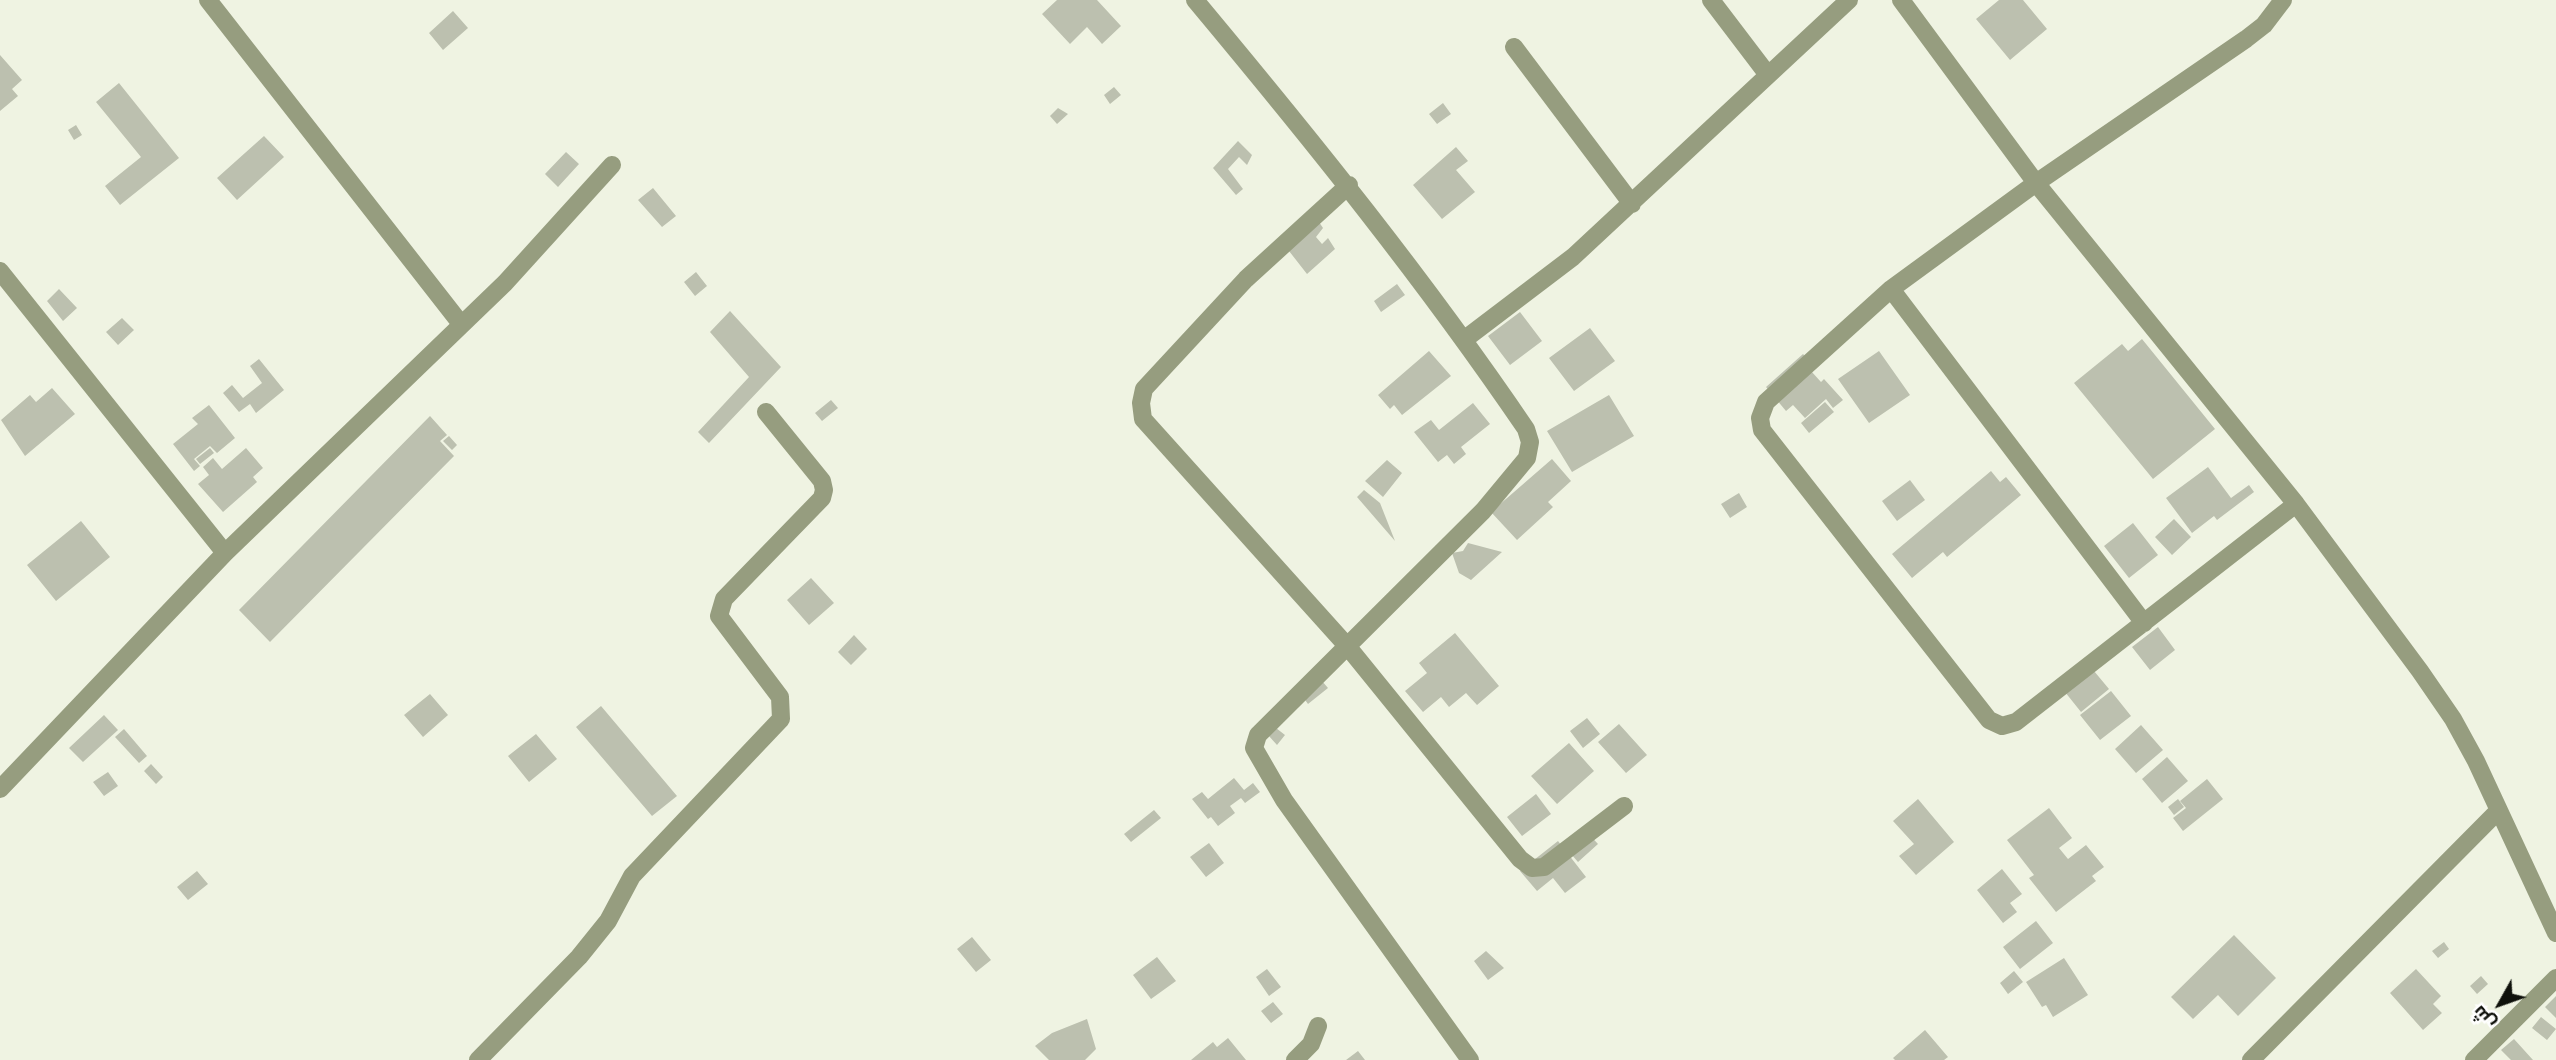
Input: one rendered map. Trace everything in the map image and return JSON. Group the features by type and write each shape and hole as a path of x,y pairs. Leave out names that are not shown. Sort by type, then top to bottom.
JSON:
{"street":[{"path":"208,0 461,324"},
{"path":"1195,0 1349,185 1465,339 1526,429 1531,442 1527,458 1483,511 1258,735 1254,748 1284,800 1471,1060"},
{"path":"1710,0 1768,75"},
{"path":"1465,339 1573,257 1849,0"},
{"path":"1901,0 2036,183 2296,504 2454,719 2556,933"},
{"path":"2283,0 2264,25 2246,39 2036,183 1891,289 1766,402 1759,418 1762,430 1989,720 2002,726 2016,722 2296,504"},
{"path":"1514,47 1632,204"},
{"path":"0,789 225,553 505,283 612,165"},
{"path":"1349,185 1246,279 1144,389 1141,403 1143,419 1348,646 1520,859 1532,868 1544,867 1624,806"},
{"path":"0,271 225,553"},
{"path":"1891,289 2144,623"},
{"path":"478,1060 579,957 608,921 632,876 781,719 780,697 719,616 724,599 822,498 824,490 822,481 766,412"},
{"path":"2251,1060 2498,811"},
{"path":"2474,1060 2556,978"},
{"path":"1295,1060 1311,1044 1318,1026"}],"building":[{"path":"1057,0 1097,0 1121,26 1102,44 1087,27 1070,44 1042,14"},
{"path":"1999,0 2023,0 2047,29 2010,60 1976,19"},
{"path":"453,11 468,28 443,50 429,33"},
{"path":"0,55 22,80 12,89 18,96 0,111"},
{"path":"119,83 179,158 120,205 105,186 141,157 96,102"},
{"path":"1114,87 1121,95 1110,104 1104,95"},
{"path":"1443,103 1451,114 1437,124 1429,114"},
{"path":"1058,108 1068,114 1057,124 1050,116"},
{"path":"76,125 82,135 74,140 68,130"},
{"path":"264,136 284,157 237,200 217,178"},
{"path":"1238,141 1252,155 1247,165 1239,157 1228,169 1243,189 1236,195 1213,168"},
{"path":"1456,147 1468,161 1456,170 1475,192 1442,219 1413,185"},
{"path":"566,152 579,164 558,187 545,174"},
{"path":"653,188 676,216 662,227 638,200"},
{"path":"1319,222 1323,228 1316,237 1322,244 1328,238 1335,249 1307,274 1289,251"},
{"path":"696,272 707,286 695,296 684,282"},
{"path":"1397,284 1405,295 1381,312 1374,301"},
{"path":"59,289 77,308 63,321 47,301"},
{"path":"730,311 781,367 709,443 698,432 749,377 710,332"},
{"path":"1520,312 1542,341 1510,365 1488,336"},
{"path":"122,318 134,330 118,345 106,332"},
{"path":"1590,328 1615,361 1574,391 1549,358"},
{"path":"2142,339 2215,429 2153,479 2074,383 2122,344 2128,351"},
{"path":"1429,351 1451,376 1402,415 1394,405 1390,409 1378,395"},
{"path":"1879,351 1910,395 1869,423 1838,379"},
{"path":"1803,354 1816,367 1811,371 1821,382 1824,379 1843,400 1833,408 1826,399 1805,418 1793,405 1786,411 1766,387"},
{"path":"259,359 284,390 256,413 250,404 239,412 223,393 232,385 243,398 262,383 250,366"},
{"path":"52,388 75,414 25,456 1,420 30,395 36,402"},
{"path":"1609,395 1634,436 1572,472 1547,431"},
{"path":"831,400 838,408 822,421 815,413"},
{"path":"1825,402 1834,412 1809,433 1801,423"},
{"path":"1473,403 1490,424 1461,447 1466,454 1454,464 1447,455 1438,462 1414,432 1431,420 1439,430"},
{"path":"209,405 235,438 217,453 210,446 194,459 200,466 194,471 173,444 198,424 192,418"},
{"path":"430,416 447,435 440,441 454,456 270,642 239,610"},
{"path":"449,436 457,445 452,450 443,441"},
{"path":"210,448 214,453 200,464 196,459"},
{"path":"246,448 263,468 253,477 257,482 223,512 198,484 209,475 203,467 213,458 222,469"},
{"path":"1552,459 1571,481 1548,502 1553,507 1517,540 1491,512"},
{"path":"1387,460 1402,473 1383,497 1365,481"},
{"path":"2208,467 2231,498 2249,485 2254,492 2217,520 2214,516 2192,533 2166,498"},
{"path":"1991,471 2000,482 2006,477 2021,495 1947,557 1943,552 1912,578 1892,554"},
{"path":"1910,480 1925,500 1897,521 1882,501"},
{"path":"1364,490 1380,503 1395,541 1357,497"},
{"path":"1739,493 1747,507 1730,518 1721,504"},
{"path":"2174,519 2191,537 2172,555 2155,537"},
{"path":"81,521 110,557 56,601 27,565"},
{"path":"2133,523 2158,555 2129,578 2104,546"},
{"path":"1468,543 1502,552 1471,580 1459,573 1452,553 1463,551"},
{"path":"811,578 834,603 809,625 787,600"},
{"path":"2158,627 2175,650 2150,670 2132,647"},
{"path":"1455,633 1499,686 1477,705 1466,693 1449,707 1441,697 1423,712 1405,691 1427,673 1419,663"},
{"path":"854,635 867,649 851,665 838,652"},
{"path":"2089,665 2109,689 2081,712 2061,687"},
{"path":"1316,674 1328,688 1308,704 1297,689"},
{"path":"2111,691 2131,716 2100,740 2080,715"},
{"path":"430,694 448,715 423,737 404,715"},
{"path":"601,706 677,796 652,816 576,727"},
{"path":"104,715 118,730 83,762 69,748"},
{"path":"1587,718 1600,734 1583,748 1570,731"},
{"path":"1619,724 1647,755 1626,773 1598,742"},
{"path":"2141,725 2163,750 2136,773 2115,749"},
{"path":"1276,728 1285,735 1277,745 1268,735"},
{"path":"124,729 147,756 139,763 115,737"},
{"path":"536,734 557,759 529,782 508,756"},
{"path":"1569,743 1594,771 1557,804 1531,776"},
{"path":"2167,757 2188,781 2162,803 2142,779"},
{"path":"151,764 163,777 156,784 144,771"},
{"path":"108,772 118,786 104,796 93,782"},
{"path":"1234,778 1244,790 1253,783 1260,792 1245,803 1241,798 1230,806 1235,813 1218,826 1211,817 1208,819 1192,799 1202,792 1208,799"},
{"path":"2207,779 2223,799 2183,831 2173,818 2186,808 2180,801"},
{"path":"1536,794 1551,814 1522,836 1507,817"},
{"path":"1918,799 1954,842 1916,875 1899,856 1914,844 1893,821"},
{"path":"2178,799 2184,807 2174,815 2168,807"},
{"path":"2049,808 2072,838 2059,848 2068,859 2086,845 2104,867 2092,876 2096,881 2056,912 2029,878 2034,875 2007,840"},
{"path":"1154,810 1161,818 1131,842 1124,834"},
{"path":"1584,829 1598,844 1578,862 1564,846"},
{"path":"1558,841 1586,877 1565,893 1553,878 1537,891 1520,871"},
{"path":"1209,843 1224,863 1206,877 1190,857"},
{"path":"2002,869 2022,894 2010,903 2017,912 2003,923 1977,890"},
{"path":"197,871 208,884 188,900 177,887"},
{"path":"2036,921 2053,943 2020,969 2003,947"},
{"path":"2234,935 2276,978 2238,1016 2218,995 2193,1019 2171,997"},
{"path":"972,937 991,960 976,972 957,949"},
{"path":"2444,942 2449,949 2438,958 2432,951"},
{"path":"1486,951 1504,968 1488,980 1474,961"},
{"path":"1157,957 1176,981 1151,999 1133,975"},
{"path":"2064,958 2088,995 2053,1017 2046,1005 2042,1007 2026,982"},
{"path":"1267,969 1281,987 1269,996 1256,977"},
{"path":"2416,969 2441,996 2433,1004 2442,1013 2423,1030 2390,993"},
{"path":"2014,971 2023,982 2008,994 2000,983"},
{"path":"2481,976 2488,984 2477,994 2470,986"},
{"path":"2556,996 2556,1018 2545,1007"},
{"path":"1273,1002 1283,1014 1271,1023 1261,1011"},
{"path":"2541,1017 2556,1029 2547,1040 2532,1028"},
{"path":"1087,1019 1096,1049 1085,1060 1049,1060 1035,1046 1052,1033"},
{"path":"1925,1030 1948,1057 1944,1060 1893,1058"},
{"path":"1228,1038 1246,1060 1191,1060 1213,1042 1217,1047"},
{"path":"2514,1039 2533,1060 2511,1060 2501,1050"},
{"path":"1358,1051 1365,1060 1346,1060"}]}
